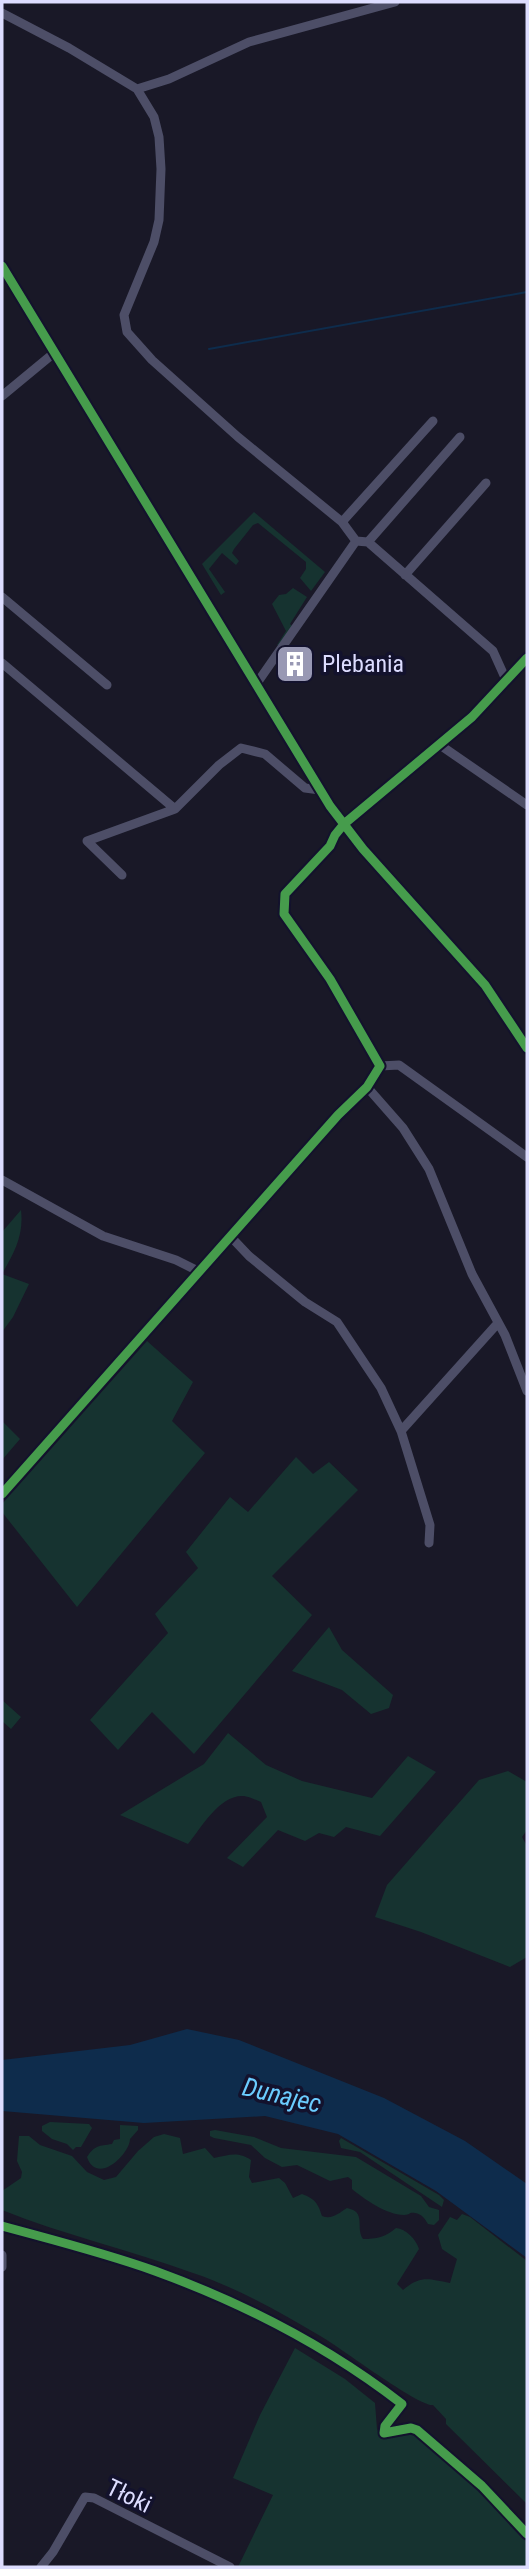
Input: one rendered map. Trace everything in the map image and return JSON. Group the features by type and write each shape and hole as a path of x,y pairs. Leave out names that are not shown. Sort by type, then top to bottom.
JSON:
{"street":[{"path":"137,89 169,79 248,42 395,2"},
{"path":"2,13 103,67 137,89 153,117 159,137 161,208 154,242 125,307 124,323 127,332 152,360 342,522 356,541 368,542 493,651 507,682"},
{"path":"2,266 320,790 344,824 485,985 527,1048"},
{"path":"2,396 54,353"},
{"path":"342,522 433,421"},
{"path":"368,542 460,437"},
{"path":"405,575 486,483"},
{"path":"255,686 356,541"},
{"path":"2,597 107,685"},
{"path":"380,1066 330,979 284,914 285,894 330,846 344,824 472,717 527,658"},
{"path":"2,663 175,809"},
{"path":"440,745 527,805"},
{"path":"122,875 87,841 175,809 219,765 241,748 265,754 305,788 320,790"},
{"path":"380,1066 399,1065 527,1157"},
{"path":"2,1494 338,1115 367,1087 380,1066"},
{"path":"367,1087 403,1128 429,1169 471,1274 498,1323 527,1391"},
{"path":"2,1180 103,1236 176,1260 200,1272"},
{"path":"231,1237 249,1256 305,1302 337,1322 381,1388 401,1431 430,1525 429,1543"},
{"path":"401,1431 498,1323"},
{"path":"2,2255 2,2267"},
{"name":"Tłoki","path":"41,2567 53,2552 85,2497 94,2498 230,2567"}],"green space":[{"path":"254,512 325,572 311,591 300,578 306,569 306,562 258,523 253,525 234,549 232,553 239,561 236,565 222,553 209,569 225,592 221,595 202,564"},
{"path":"293,588 307,597 290,624 293,627 280,646 277,645 286,631 272,604 279,595 286,594"},
{"path":"21,1210 19,1236 2,1274 2,1232"},
{"path":"2,1274 29,1284 13,1317 2,1332"},
{"path":"147,1341 193,1382 172,1421 205,1453 77,1607 2,1512 2,1504"},
{"path":"2,1421 20,1439 2,1460"},
{"path":"296,1457 313,1474 329,1462 358,1490 272,1576 312,1615 194,1754 152,1712 118,1750 90,1720 168,1633 155,1614 198,1568 186,1552 230,1497 248,1512"},
{"path":"329,1627 342,1650 393,1695 389,1708 371,1714 342,1690 292,1671"},
{"path":"2,1700 21,1717 11,1729 2,1721"},
{"path":"228,1733 266,1765 302,1781 372,1798 408,1756 436,1772 380,1836 346,1827 334,1837 319,1833 305,1841 278,1830 243,1867 227,1858 267,1817 261,1802 244,1796 227,1800 212,1813 188,1844 120,1815 204,1764"},
{"path":"508,1771 527,1782 527,1830 522,1837 527,1846 527,1957 510,1967 375,1917 387,1885 479,1780"},
{"path":"50,2122 89,2124 92,2128 81,2147 73,2150 42,2131 42,2126"},
{"path":"120,2125 138,2126 138,2130 119,2159 105,2168 98,2169 87,2157 95,2148 120,2139"},
{"path":"210,2131 254,2137 281,2148 356,2157 421,2196 429,2207 439,2210 439,2220 434,2225 428,2224 417,2214 390,2212 369,2202 352,2189 352,2180 348,2177 330,2181 297,2165 282,2167 265,2158 251,2145 210,2136"},
{"path":"164,2134 180,2138 183,2154 205,2148 214,2158 233,2154 246,2157 251,2160 249,2177 252,2183 279,2178 293,2198 302,2194 313,2200 322,2216 332,2217 347,2208 353,2210 359,2216 363,2239 381,2237 396,2228 407,2232 419,2249 397,2284 403,2290 425,2279 450,2283 457,2259 442,2249 438,2235 450,2217 457,2220 462,2214 470,2217 527,2261 527,2504 446,2424 446,2419 433,2405 412,2397 291,2319 210,2279 2,2210 2,2191 21,2178 22,2172 17,2161 19,2136 29,2136 40,2145 72,2156 87,2172 104,2180 116,2177 138,2151 154,2137"},
{"path":"341,2138 439,2195 444,2200 442,2207 360,2152 341,2148"},
{"path":"295,2348 345,2379 375,2403 379,2434 419,2434 470,2477 527,2537 527,2567 238,2567 273,2495 233,2478 260,2415"}],"water":[{"name":"Dunajec","path":"187,2029 239,2040 384,2098 465,2141 527,2184 527,2258 436,2191 338,2134 265,2116 144,2123 2,2111 2,2060 130,2045"}],"waterway":[{"path":"209,349 527,292"}],"cycle path":[{"path":"2,266 330,806 363,849 485,985 527,1048"},
{"path":"2,1494 338,1115 367,1087 380,1066 330,979 284,914 285,894 330,846 344,824 472,717 527,658"},
{"path":"2,2226 155,2271 220,2297 314,2345 402,2404 385,2426 384,2433 411,2428 417,2430 482,2486 527,2534"}],"place":[{"name":"Plebania","path":"295,664"}]}
